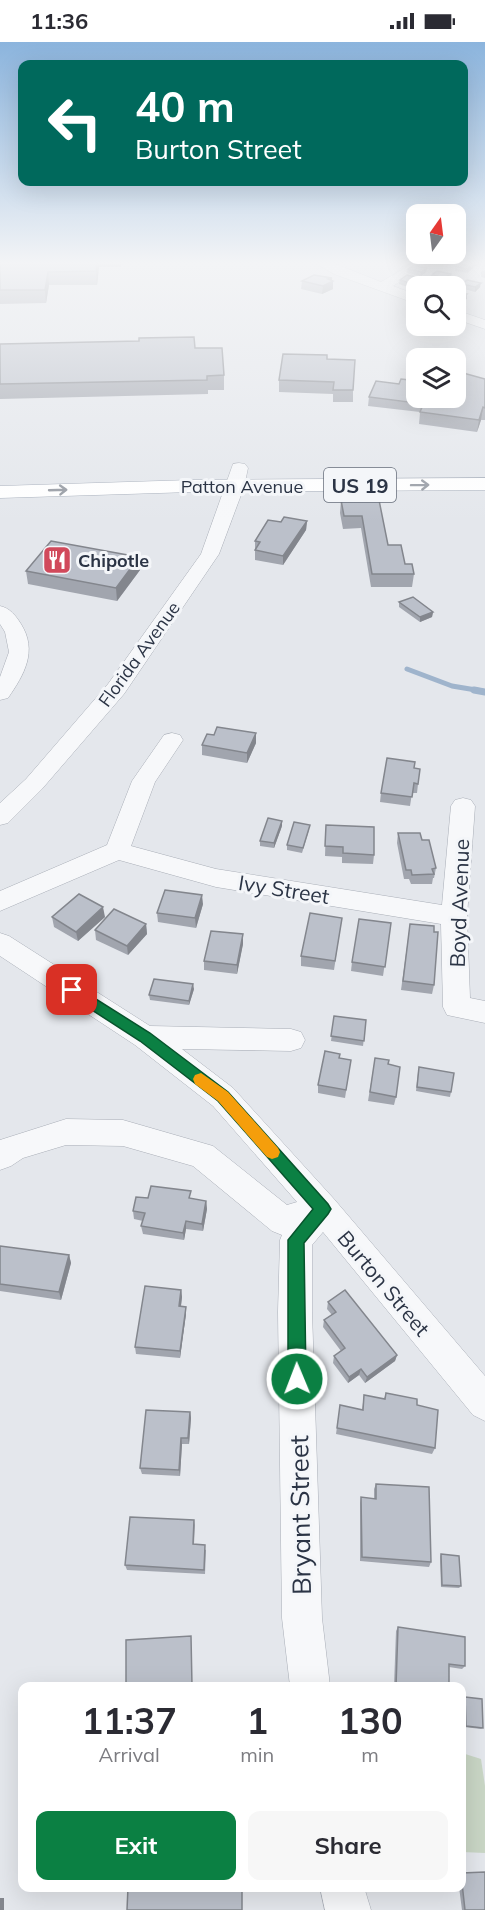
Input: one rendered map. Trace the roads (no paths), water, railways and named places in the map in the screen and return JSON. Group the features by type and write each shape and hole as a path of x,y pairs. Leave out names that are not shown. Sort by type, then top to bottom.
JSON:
{"main road":[{"name":"Patton Avenue","path":"0,492 485,464"},
{"name":"Patton Avenue","path":"59,470 485,483"}],"street":[{"name":"Florida Avenue","path":"0,817 34,784 116,689 213,549 237,477"},
{"path":"0,612 16,633 21,657 0,693"},
{"path":"0,902 117,851 144,781 172,740"},
{"name":"Boyd Avenue","path":"463,807 454,916 457,1007 485,1012"},
{"name":"Ivy Street","path":"117,851 216,878 454,916"},
{"name":"Burton Street","path":"0,943 145,1037 223,1096 323,1209 485,1403"},
{"path":"145,1037 291,1040"},
{"path":"0,1157 14,1147 66,1132 123,1133 202,1155 283,1221 323,1209"},
{"name":"Bryant Street","path":"310,1682 302,1618 295,1312 296,1240 323,1209"},
{"path":"343,1892 348,1910"}],"waterway":[{"path":"407,669 452,686 482,691"},
{"path":"474,690 485,692"}],"place":[{"name":"Chipotle","path":"57,560"}]}
